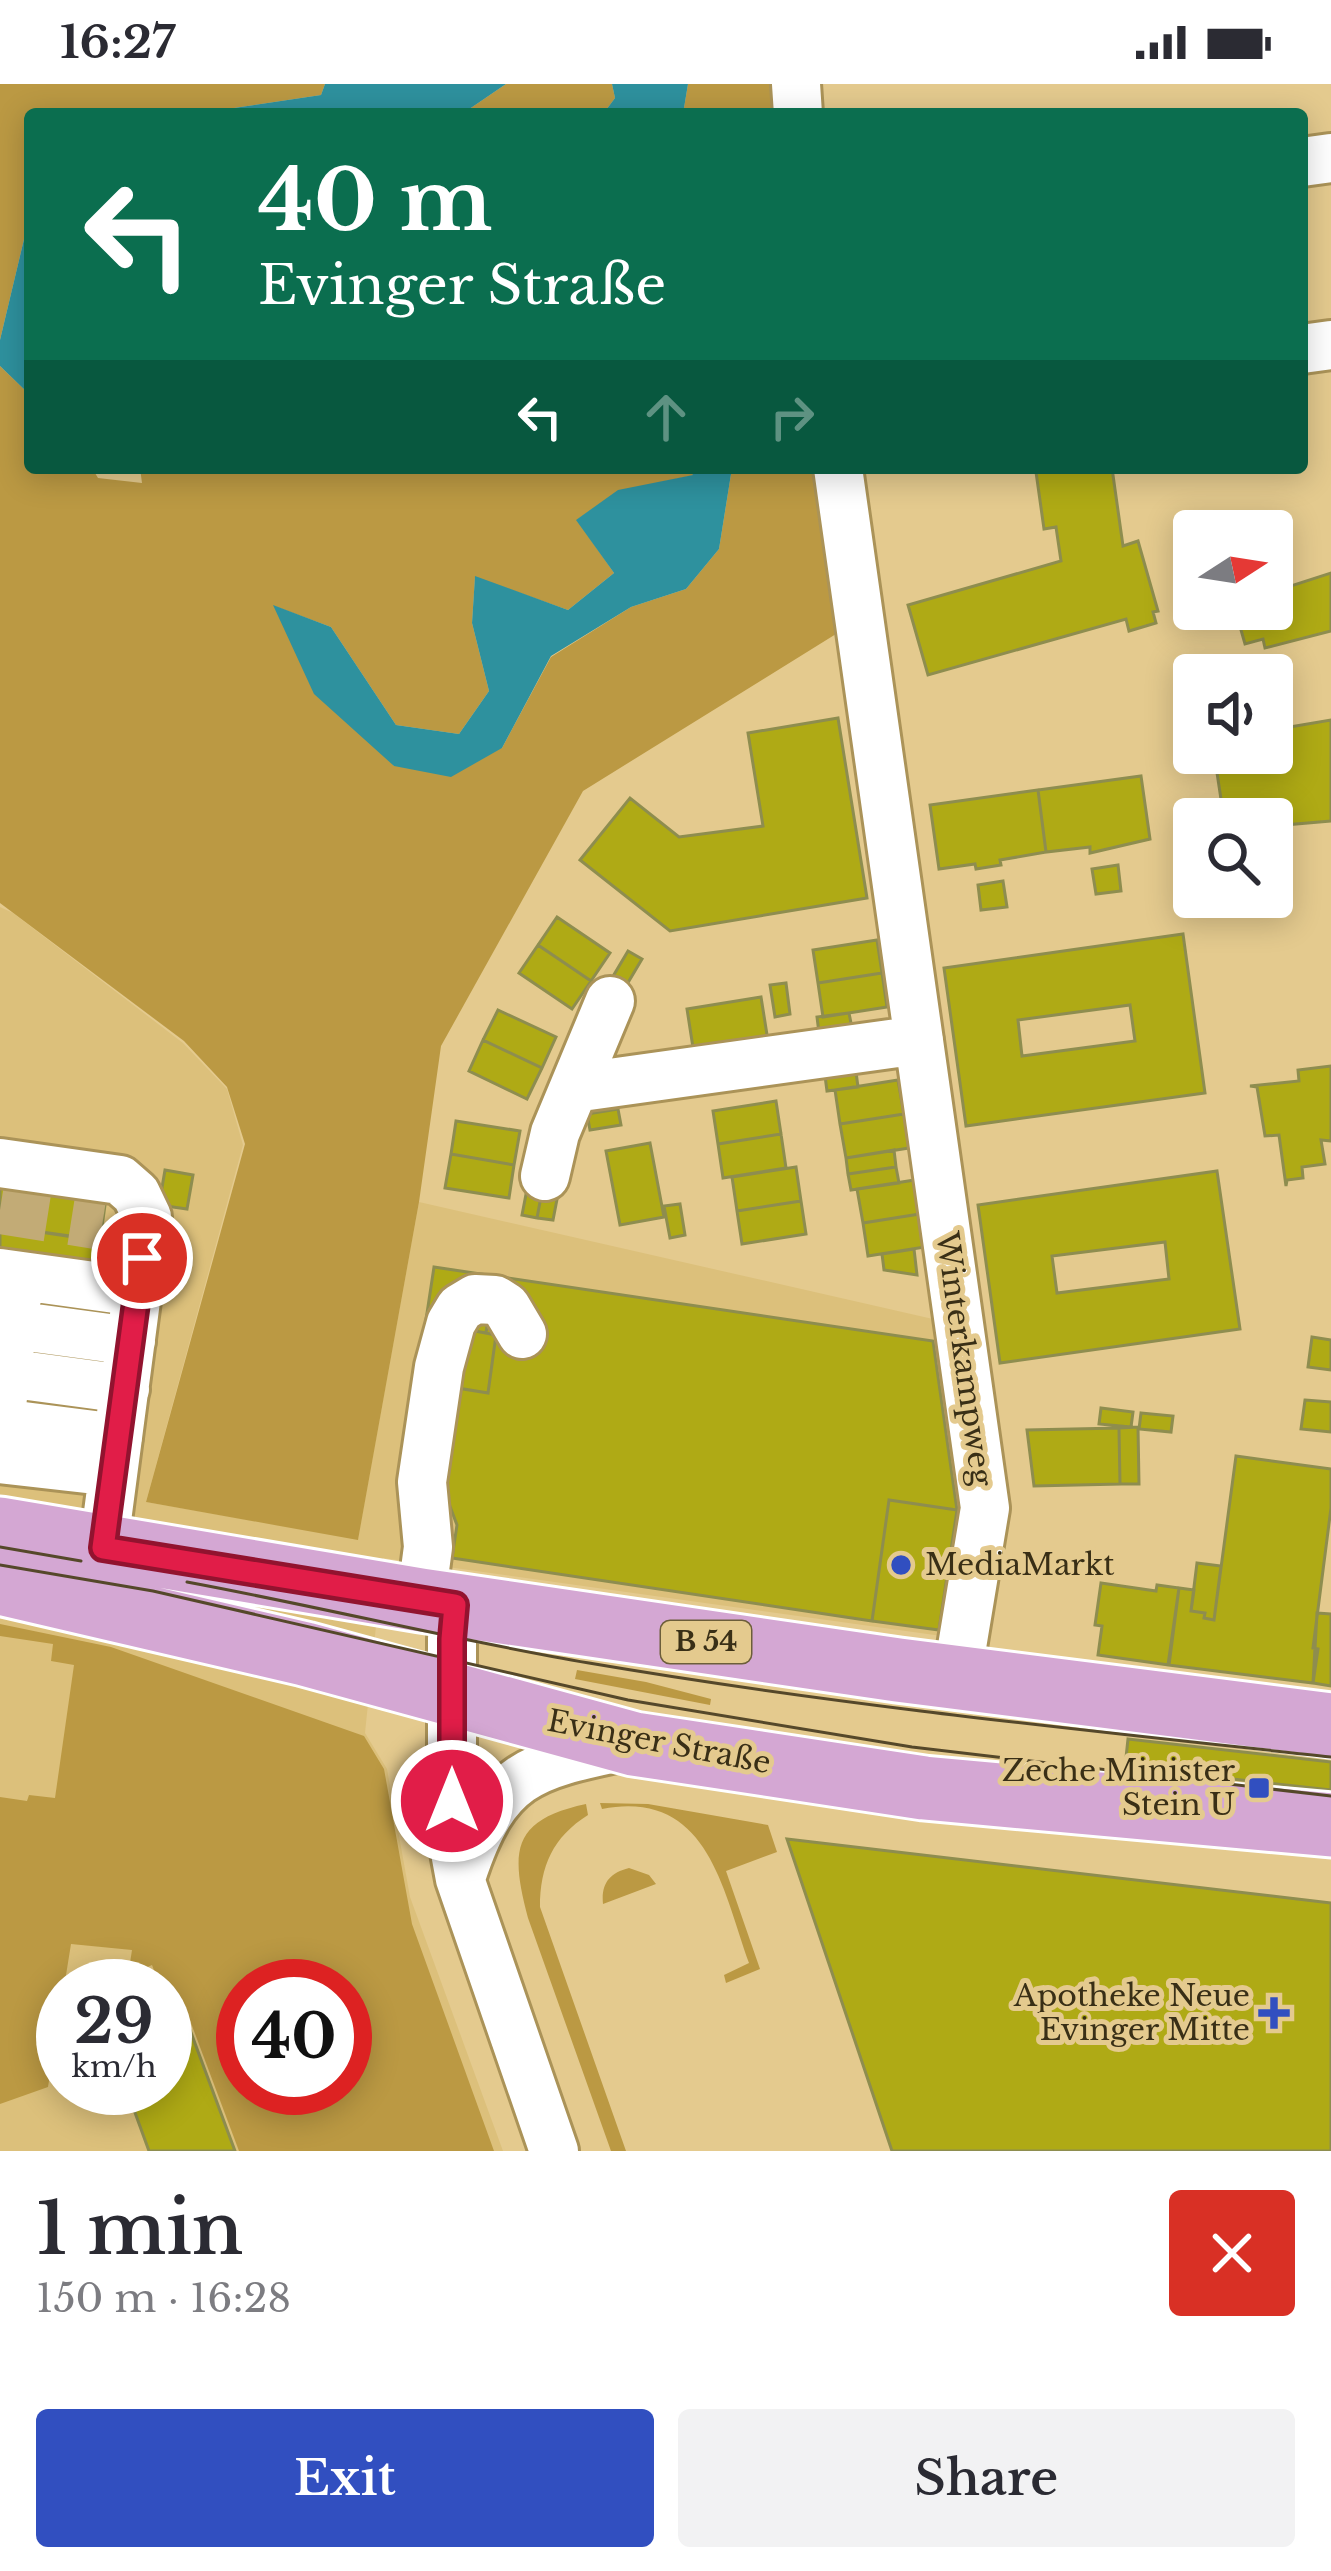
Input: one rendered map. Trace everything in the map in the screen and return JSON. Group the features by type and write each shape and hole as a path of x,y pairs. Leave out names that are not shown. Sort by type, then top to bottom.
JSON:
{"main road":[{"name":"Evinger Straße","path":"0,1529 99,1576 305,1654 634,1744 924,1788 1331,1825"},
{"name":"Evinger Straße","path":"0,1582 99,1576 438,1602 1331,1725"}],"street":[{"name":"Winterkampweg","path":"839,474 985,1508 957,1677"},
{"path":"545,1176 555,1133 610,1001"},
{"path":"574,1088 919,1040"},
{"path":"0,1163 120,1180 136,1195 131,1341 99,1576"},
{"path":"2,1405 14,1324 10,1274 132,1248"},
{"path":"522,1334 506,1307 495,1300 476,1299 460,1308 439,1366 422,1482 452,1695 452,1836 460,1879 554,2151"},
{"path":"14,1324 131,1341"},
{"path":"2,1405 125,1389"},
{"path":"2,1405 116,1455"},
{"path":"0,1459 116,1455"},
{"path":"460,1879 475,1835 499,1796 532,1769 634,1744"}],"shaded area":[{"path":"0,84 325,84 321,95 233,108 24,108 24,239 0,340"},
{"path":"506,84 612,84 615,98 608,108 471,108"},
{"path":"688,84 783,84 785,108 684,108"},
{"path":"0,366 24,389 24,474 96,474 142,483 141,474 695,475 618,491 577,520 614,573 568,610 475,577 472,623 489,691 459,734 396,725 331,627 274,606 394,766 502,748 551,657 631,607 686,589 719,549 731,474 821,474 836,634 583,791 441,1046 419,1202 358,1540 146,1502 245,1144 227,1087 184,1041 0,903"},
{"path":"0,907 183,1043 227,1089 243,1145 146,1502 358,1539 419,1202 968,1327 985,1642 383,1558 365,1733 387,1769 410,1897 503,2151 0,2151"},
{"path":"0,1624 111,1647 364,1736 384,1769 412,1924 494,2151 239,2151 226,2115 372,2115 372,1959 216,1959 216,2090 192,2026 192,1959 131,1959 132,1950 71,1944 69,1959 36,1959 36,2091 0,2104 0,1797 55,1798 74,1665 51,1661 53,1644 0,1636"},
{"path":"577,1670 711,1699 710,1705 575,1679"},
{"path":"600,1803 648,1804 768,1825 777,1852 726,1871 760,1969 726,1983 724,1975 749,1963 718,1876 688,1829 665,1814 637,1807 602,1809"},
{"path":"586,1804 588,1815 551,1854 540,1907 626,2151 611,2151 528,1918 519,1874 522,1842 530,1829 543,1819"},
{"path":"629,1868 649,1875 656,1884 603,1904 608,1880"}],"water":[{"path":"325,84 506,84 471,108 233,108 321,95"},
{"path":"612,84 688,84 684,108 608,108 615,98"},
{"path":"24,239 24,389 0,366 0,340"},
{"path":"731,474 719,549 686,589 631,607 551,656 502,748 451,777 394,766 314,694 273,605 331,627 396,725 459,734 489,691 472,623 475,576 568,610 614,573 576,520 618,490 693,475"}],"building":[{"path":"1036,474 1113,474 1123,546 1138,541 1158,611 1153,612 1156,623 1129,631 1126,619 928,675 908,605 1061,561 1056,527 1044,529"},
{"path":"1331,573 1331,631 1265,648 1263,639 1245,644 1241,630 1293,630 1293,585"},
{"path":"838,718 867,898 670,931 580,860 630,798 679,837 763,826 748,733"},
{"path":"1331,720 1331,821 1293,824 1293,798 1221,798 1217,774 1293,774 1293,726"},
{"path":"1141,776 1150,839 1090,853 1090,847 1046,852 1038,790"},
{"path":"1038,790 1046,852 976,869 975,864 939,869 930,805"},
{"path":"1118,865 1121,891 1096,894 1092,869"},
{"path":"1003,881 1007,907 981,910 978,885"},
{"path":"557,917 610,953 591,981 538,945"},
{"path":"1183,934 1205,1093 966,1126 944,968","holes":["1130,1005 1135,1041 1022,1056 1018,1020"]},
{"path":"877,940 882,973 818,983 813,950"},
{"path":"538,945 591,981 572,1009 519,973"},
{"path":"628,951 642,959 626,986 612,978"},
{"path":"882,973 887,1007 823,1017 818,983"},
{"path":"786,983 790,1014 775,1017 770,985"},
{"path":"761,997 768,1041 694,1054 687,1009"},
{"path":"498,1010 556,1037 542,1068 483,1040"},
{"path":"849,1013 852,1028 819,1033 817,1017"},
{"path":"483,1040 542,1068 527,1099 469,1071"},
{"path":"1331,1066 1331,1141 1321,1140 1325,1164 1302,1167 1303,1178 1287,1180 1286,1186 1279,1135 1265,1136 1257,1087 1250,1086 1299,1081 1298,1070"},
{"path":"856,1072 858,1087 827,1091 825,1076"},
{"path":"898,1080 904,1114 840,1124 835,1090"},
{"path":"776,1101 781,1134 718,1144 713,1111"},
{"path":"618,1109 621,1125 590,1130 587,1114"},
{"path":"904,1114 909,1148 846,1158 840,1124"},
{"path":"456,1121 520,1131 514,1165 451,1154"},
{"path":"781,1134 786,1168 723,1178 718,1144"},
{"path":"650,1143 664,1217 620,1225 606,1151"},
{"path":"894,1150 896,1167 848,1174 846,1158"},
{"path":"451,1154 514,1165 509,1198 445,1188"},
{"path":"796,1167 801,1201 737,1211 732,1177"},
{"path":"896,1167 899,1183 851,1190 848,1174"},
{"path":"165,1170 193,1175 187,1209 159,1205"},
{"path":"1217,1171 1240,1329 1000,1363 978,1205","holes":["1165,1242 1169,1279 1057,1293 1052,1256"]},
{"path":"921,1179 926,1213 863,1223 857,1189"},
{"path":"0,1182 106,1198 100,1241 0,1226"},
{"path":"528,1184 543,1186 537,1218 522,1215"},
{"path":"543,1186 559,1189 553,1220 537,1218"},
{"path":"801,1201 806,1234 742,1244 737,1211"},
{"path":"680,1204 685,1235 670,1238 664,1206"},
{"path":"926,1213 931,1246 868,1256 863,1223"},
{"path":"0,1226 105,1241 101,1274 0,1259"},
{"path":"914,1249 917,1275 884,1270 882,1254"},
{"path":"434,1267 494,1276 486,1333 475,1331 472,1341 424,1333"},
{"path":"494,1276 933,1341 957,1510 889,1500 872,1621 452,1558 457,1525 443,1488 458,1388 488,1393 496,1335 486,1333"},
{"path":"475,1331 496,1335 488,1393 457,1388"},
{"path":"1312,1337 1331,1340 1331,1370 1308,1367"},
{"path":"1305,1400 1331,1402 1331,1432 1301,1429"},
{"path":"1101,1408 1133,1412 1131,1427 1099,1424"},
{"path":"1141,1413 1173,1416 1171,1432 1139,1429"},
{"path":"1138,1427 1139,1484 1120,1484 1119,1428"},
{"path":"1119,1428 1120,1484 1034,1486 1027,1430"},
{"path":"1236,1456 1331,1469 1313,1683 1168,1665 1179,1588 1194,1590 1191,1611 1214,1620"},
{"path":"889,1500 957,1510 939,1630 872,1621"},
{"path":"1197,1563 1221,1566 1214,1620 1191,1611"},
{"path":"1101,1583 1156,1591 1157,1585 1179,1588 1169,1665 1098,1655 1102,1626 1095,1625"},
{"path":"1317,1613 1331,1614 1331,1686 1313,1683"},
{"path":"1128,1739 1331,1762 1331,1790 1125,1767"},
{"path":"787,1839 1331,1903 1331,2151 892,2151"},
{"path":"192,2035 216,2100 216,2115 222,2115 235,2151 149,2151 136,2115 192,2115"}],"tunnel":[{"path":"0,1210 102,1226"}],"tram line":[{"path":"0,1547 81,1561"},
{"path":"0,1565 153,1591 628,1700 912,1747 1331,1796"},
{"path":"187,1582 681,1678 959,1716 1331,1757"}],"place":[{"name":"MediaMarkt","path":"901,1565"},
{"name":"Zeche Minister Stein U","path":"1259,1788"},
{"name":"Apotheke Neue Evinger Mitte","path":"1274,2013"}],"route":[{"path":"142,1258 103,1548 455,1605 452,1801"}]}
